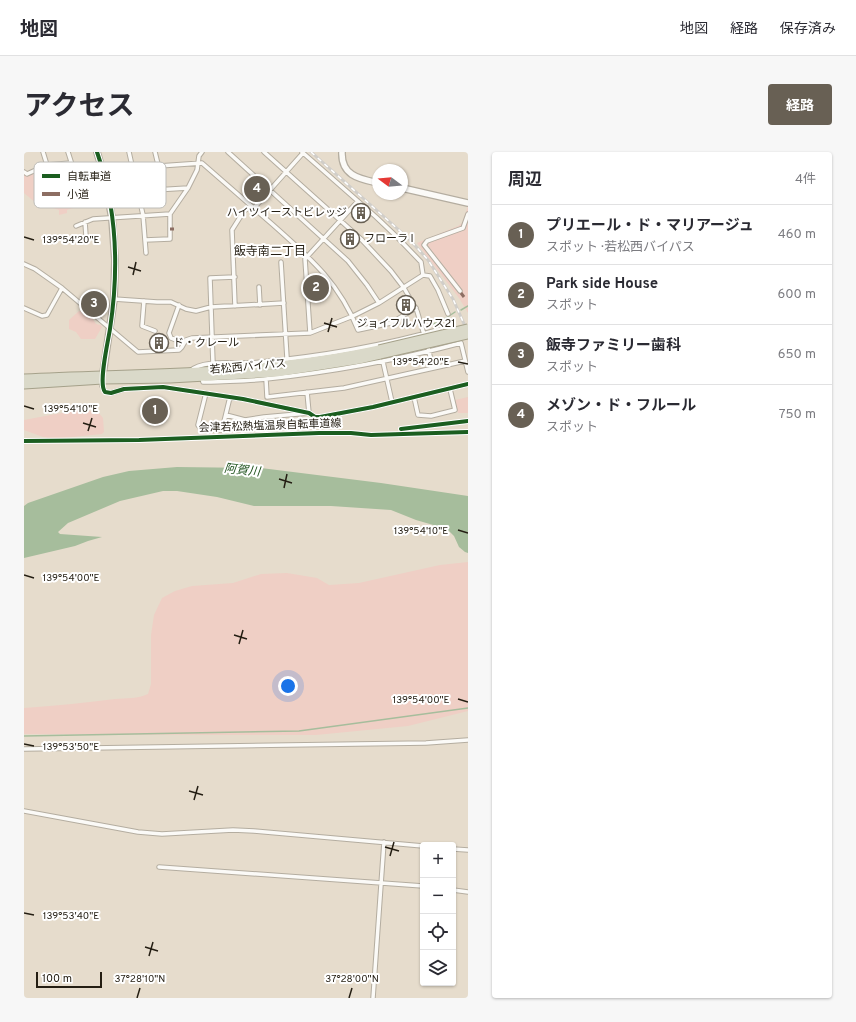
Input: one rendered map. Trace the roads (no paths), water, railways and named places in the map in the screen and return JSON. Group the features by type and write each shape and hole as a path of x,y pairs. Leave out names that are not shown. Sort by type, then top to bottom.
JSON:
{"highway":[{"name":"若松西バイパス","path":"24,378 103,377 170,379 276,373 359,360 381,352 468,328"},
{"name":"若松西バイパス","path":"24,385 103,377 285,364 381,352 468,335"}],"street":[{"path":"43,152 46,162"},
{"path":"68,152 71,162"},
{"path":"97,152 100,162"},
{"path":"129,152 131,162"},
{"path":"155,152 158,162"},
{"path":"145,240 170,239 170,214 188,188 197,170 199,156 202,152"},
{"path":"228,152 324,238 356,270 379,304"},
{"path":"264,152 370,248 404,288 416,308 433,368"},
{"path":"235,306 232,230 244,211 252,207 270,190 302,152 376,217 421,262 423,275"},
{"path":"342,152 343,162 351,174 358,178 372,182"},
{"path":"166,165 202,163 308,256 327,275 338,290 353,316 358,330 391,323 416,308"},
{"path":"24,172 27,174 34,171"},
{"path":"166,189 188,188"},
{"path":"408,189 468,203"},
{"path":"310,333 305,259 358,201"},
{"path":"110,208 115,260 114,299 103,377 103,390 105,392 109,393 121,389 163,387 267,404 310,413 316,417 320,417 468,384"},
{"path":"142,208 146,253"},
{"path":"76,226 93,219 170,214"},
{"path":"460,291 424,245 427,241 463,228 468,214"},
{"path":"86,222 86,236"},
{"path":"281,262 287,358"},
{"path":"24,264 35,269 62,288 110,330 138,352 178,350 188,339 310,333 379,304 423,275 430,276 438,290 448,314"},
{"path":"213,364 210,278 235,277"},
{"path":"259,287 260,304"},
{"path":"24,308 42,316 47,315 62,288"},
{"path":"114,299 171,302 186,309 196,311 211,307 284,303"},
{"path":"144,301 142,326 155,331"},
{"path":"179,305 169,333 171,338 184,343"},
{"path":"201,377 203,382 266,379 355,367 381,352 424,334 441,329"},
{"path":"388,360 461,343 468,372"},
{"path":"189,371 196,367 213,364 292,360 356,349 381,352 388,360"},
{"path":"381,352 388,360"},
{"path":"381,352 392,402"},
{"path":"267,397 344,388 465,361"},
{"path":"266,379 267,404"},
{"path":"414,397 418,415 431,416 456,410 450,388"},
{"path":"307,392 310,413"},
{"path":"206,393 198,425 201,429 222,430 230,397"},
{"path":"226,415 245,420 310,413"},
{"path":"24,749 426,743 468,740"},
{"path":"24,811 146,833 162,834 233,830 420,846"},
{"path":"373,998 384,842"},
{"path":"456,848 468,850"},
{"path":"159,867 420,886"},
{"path":"456,890 468,892"}],"water":[{"name":"阿賀川","path":"177,467 261,468 381,483 468,496 468,553 459,547 454,536 447,529 416,520 391,510 331,506 254,506 217,497 177,491 163,491 120,501 68,523 58,532 60,534 102,537 75,546 24,558 24,506 28,503 103,477 129,471"}],"waterway":[{"path":"461,310 468,306"},
{"path":"426,326 440,322 455,312"},
{"path":"24,736 299,731 468,708"}],"railway":[{"path":"311,152 409,239 428,260 453,299 468,333"}],"place":[{"name":"メゾン・ド・フルール","path":"257,189"},
{"name":"ハイツイーストビレッジ","path":"361,213"},
{"name":"フローラ I","path":"350,239"},
{"name":"Park side House","path":"316,288"},
{"name":"飯寺ファミリー歯科","path":"94,304"},
{"name":"ジョイフルハウス21","path":"406,305"},
{"name":"ド・クレール","path":"159,343"},
{"name":"プリエール・ド・マリアージュ","path":"155,411"}],"district":[{"name":"飯寺南二丁目","path":"270,252"}]}
